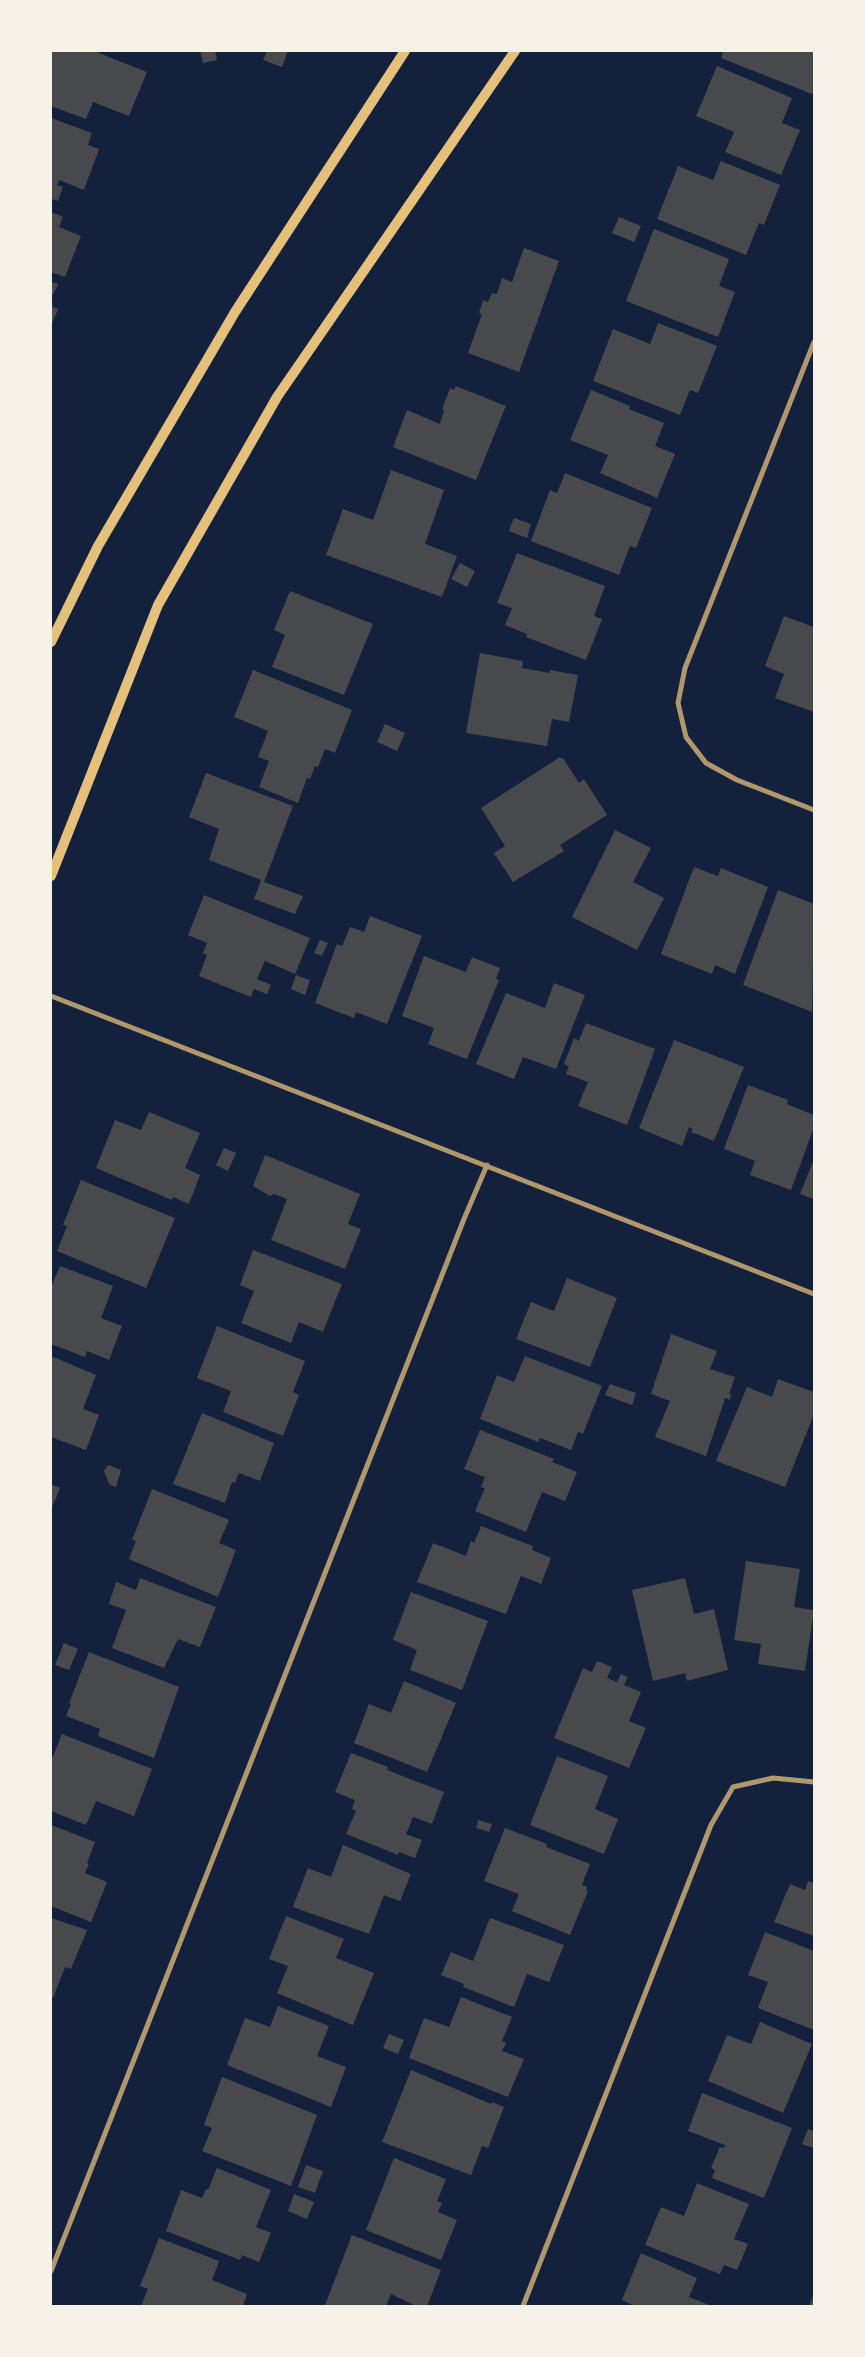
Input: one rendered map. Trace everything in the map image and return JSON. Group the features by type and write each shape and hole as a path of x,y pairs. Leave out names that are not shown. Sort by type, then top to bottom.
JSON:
{"main road":[{"path":"51,642 98,546 235,312 405,51"},
{"path":"51,876 158,605 277,397 515,51"}],"street":[{"path":"814,342 685,668 678,703 686,736 706,763 737,780 814,810"},
{"path":"51,996 814,1294"},
{"path":"51,2271 464,1219 487,1166"},
{"path":"522,2306 711,1826 733,1787 773,1778 814,1782"}],"building":[{"path":"51,51 94,51 147,72 129,116 93,102 86,119 51,106"},
{"path":"200,51 215,51 217,60 203,63"},
{"path":"267,51 288,51 282,67 263,60"},
{"path":"723,51 814,51 814,89 812,94 721,58"},
{"path":"717,66 792,98 782,123 800,130 781,175 725,152 734,132 696,116"},
{"path":"51,118 92,133 88,145 99,149 84,190 59,180 57,185 63,187 58,201 51,199"},
{"path":"721,161 780,185 764,225 759,223 746,255 657,219 678,166 713,180"},
{"path":"51,212 63,217 59,227 81,236 65,277 51,272"},
{"path":"619,217 641,226 634,242 612,233"},
{"path":"654,229 729,259 719,286 735,292 718,337 626,301"},
{"path":"524,248 559,261 519,372 468,353 482,314 479,313 483,300 488,302 492,293 497,294 502,278 512,282"},
{"path":"51,282 58,284 53,295 51,295"},
{"path":"51,306 58,309 51,326"},
{"path":"658,323 717,346 698,393 690,390 680,415 593,381 613,329 650,344"},
{"path":"456,386 506,406 476,480 393,447 407,410 440,424 444,410 442,409 450,388 454,390"},
{"path":"591,390 630,406 629,409 664,423 655,446 675,454 657,498 600,473 608,455 570,440"},
{"path":"391,470 444,490 425,544 457,556 442,597 326,555 343,509 373,520"},
{"path":"565,473 652,508 636,548 630,546 619,575 531,541 550,490 557,493"},
{"path":"514,518 531,524 527,538 509,531"},
{"path":"517,553 605,586 594,616 602,619 586,660 526,637 527,634 505,625 512,608 497,603"},
{"path":"460,563 475,571 467,587 451,579"},
{"path":"290,591 373,624 344,695 272,667 285,635 274,630"},
{"path":"784,616 814,627 814,712 775,698 784,674 765,666"},
{"path":"480,653 523,661 522,668 578,675 569,722 552,719 547,746 466,733"},
{"path":"253,670 352,710 335,753 325,749 318,767 315,766 310,779 307,778 298,803 259,787 269,761 258,757 268,731 234,717"},
{"path":"385,724 405,733 397,751 377,742"},
{"path":"560,757 561,759 563,758 579,783 584,779 607,815 560,845 564,851 513,882 494,853 505,846 481,808"},
{"path":"206,773 293,806 264,882 303,896 295,914 254,899 261,880 209,860 219,829 189,817"},
{"path":"615,830 651,848 633,882 664,898 637,950 572,917"},
{"path":"694,867 718,876 721,868 768,887 735,974 715,965 712,974 661,954"},
{"path":"778,890 814,904 812,1012 743,985"},
{"path":"204,895 310,938 295,974 265,961 257,979 271,985 267,994 254,989 251,997 199,976 207,955 203,953 207,943 188,935"},
{"path":"370,916 422,936 387,1024 356,1012 354,1018 315,1003 337,944 342,946 350,927 364,932"},
{"path":"320,940 328,943 322,956 314,953"},
{"path":"424,956 466,972 472,957 500,968 496,979 499,980 467,1059 428,1044 434,1028 402,1016"},
{"path":"296,975 310,980 305,995 291,989"},
{"path":"554,983 585,995 556,1069 523,1057 514,1079 476,1064 506,993 545,1008"},
{"path":"586,1023 655,1049 627,1125 578,1106 588,1082 566,1074 569,1066 564,1064 574,1038 579,1041"},
{"path":"674,1040 744,1067 714,1141 691,1132 693,1129 689,1127 682,1146 639,1128"},
{"path":"748,1085 788,1100 787,1104 814,1115 814,1127 791,1190 750,1175 755,1161 724,1149"},
{"path":"149,1112 200,1133 185,1168 200,1175 189,1204 173,1197 172,1200 96,1168 115,1120 141,1130"},
{"path":"224,1148 236,1153 228,1171 216,1165"},
{"path":"265,1155 360,1194 348,1224 361,1229 345,1269 271,1240 287,1199 274,1194 270,1196 253,1186"},
{"path":"814,1159 814,1199 800,1194"},
{"path":"81,1180 175,1218 146,1288 57,1251 67,1226 63,1225"},
{"path":"253,1250 342,1284 323,1332 299,1322 291,1343 241,1323 254,1291 240,1285"},
{"path":"60,1266 113,1286 101,1318 122,1326 109,1360 87,1351 85,1357 51,1344 51,1287"},
{"path":"567,1278 617,1298 590,1367 516,1339 531,1302 554,1311"},
{"path":"217,1326 305,1361 293,1392 299,1395 283,1436 223,1412 231,1391 197,1378"},
{"path":"671,1334 717,1351 710,1369 735,1377 729,1394 731,1394 730,1400 725,1398 706,1456 655,1437 670,1401 651,1394"},
{"path":"51,1356 96,1375 83,1409 99,1415 86,1450 51,1437"},
{"path":"525,1356 602,1386 583,1434 578,1432 571,1450 540,1438 538,1442 480,1419 497,1375 514,1382"},
{"path":"778,1379 814,1392 814,1414 785,1487 716,1461 747,1387 772,1397"},
{"path":"610,1384 636,1393 632,1405 605,1395"},
{"path":"202,1413 274,1443 260,1481 239,1473 235,1483 232,1482 225,1503 173,1484"},
{"path":"480,1430 554,1459 552,1462 577,1472 565,1501 542,1492 526,1532 475,1511 485,1488 481,1487 485,1477 464,1469"},
{"path":"108,1465 121,1470 116,1487 109,1484 104,1471"},
{"path":"51,1484 60,1488 51,1510"},
{"path":"152,1489 229,1520 219,1543 236,1550 218,1597 129,1559 136,1541 132,1540"},
{"path":"481,1526 533,1546 532,1550 551,1558 541,1584 521,1576 506,1614 417,1582 433,1543 466,1556 471,1541 474,1543"},
{"path":"746,1561 800,1569 794,1607 814,1610 805,1671 758,1664 761,1644 734,1640"},
{"path":"140,1578 216,1607 200,1647 178,1639 164,1668 112,1648 126,1610 109,1604 116,1582 136,1590"},
{"path":"685,1578 694,1614 714,1609 728,1670 687,1681 685,1673 653,1681 632,1590"},
{"path":"411,1592 488,1621 462,1690 410,1670 417,1650 393,1640"},
{"path":"64,1643 78,1649 69,1670 55,1665"},
{"path":"89,1652 179,1687 154,1758 98,1736 100,1729 66,1716 71,1704 69,1703"},
{"path":"597,1661 612,1667 607,1678 617,1682 621,1674 628,1677 624,1685 641,1692 629,1721 646,1728 629,1768 554,1738 583,1668 592,1672"},
{"path":"404,1681 456,1703 427,1772 354,1743 369,1704 391,1713"},
{"path":"62,1734 152,1769 134,1816 96,1801 86,1825 51,1811 51,1761"},
{"path":"351,1753 388,1767 387,1770 444,1792 432,1824 413,1817 406,1834 422,1840 415,1858 399,1852 398,1855 346,1834 356,1811 352,1809 355,1800 335,1792"},
{"path":"557,1756 608,1776 595,1809 618,1819 604,1854 530,1825"},
{"path":"478,1820 492,1824 489,1832 476,1828"},
{"path":"51,1825 95,1842 85,1873 107,1882 91,1922 51,1906"},
{"path":"505,1828 547,1844 546,1847 590,1864 582,1885 587,1887 586,1891 588,1891 570,1935 512,1911 519,1894 484,1881"},
{"path":"343,1845 411,1874 400,1901 384,1895 369,1934 293,1907 308,1868 331,1877"},
{"path":"808,1881 814,1883 814,1936 774,1922 790,1884 805,1890"},
{"path":"286,1916 344,1939 336,1958 374,1973 353,2025 277,1993 288,1966 269,1959"},
{"path":"51,1918 87,1930 71,1969 65,1967 53,1998 51,1998"},
{"path":"490,1918 564,1945 549,1982 527,1974 514,2007 463,1987 464,1984 441,1975 451,1952 473,1961"},
{"path":"765,1932 814,1951 814,2030 758,2008 768,1982 748,1975"},
{"path":"461,1997 512,2017 502,2041 506,2043 502,2051 524,2059 508,2097 409,2058 424,2018 449,2027"},
{"path":"278,2006 329,2026 317,2056 346,2067 331,2107 227,2065 245,2018 270,2027"},
{"path":"760,2022 812,2044 783,2113 708,2081 727,2035 751,2044"},
{"path":"389,2034 404,2040 398,2054 383,2048"},
{"path":"411,2070 491,2104 492,2102 504,2107 488,2148 482,2146 471,2175 382,2142"},
{"path":"222,2077 317,2115 291,2186 202,2151 212,2128 204,2125"},
{"path":"702,2093 792,2128 764,2198 712,2178 715,2170 711,2168 720,2147 724,2148 725,2145 688,2131"},
{"path":"808,2129 814,2131 814,2148 802,2144"},
{"path":"394,2158 446,2179 437,2201 442,2203 438,2212 457,2220 441,2260 366,2230"},
{"path":"306,2165 323,2171 315,2193 298,2187"},
{"path":"217,2168 271,2190 256,2227 271,2233 259,2262 242,2255 240,2260 166,2231 181,2190 202,2198 206,2189 208,2190"},
{"path":"697,2183 749,2204 734,2239 748,2244 737,2270 724,2265 720,2274 645,2245 661,2207 684,2216"},
{"path":"294,2194 314,2202 307,2219 288,2211"},
{"path":"352,2235 441,2270 427,2306 416,2306 391,2294 386,2306 325,2305"},
{"path":"159,2238 219,2261 212,2280 247,2294 243,2306 141,2306 148,2289 140,2286"},
{"path":"641,2253 697,2278 689,2297 712,2306 635,2306 622,2300"},
{"path":"814,2294 814,2306 809,2306"}]}
